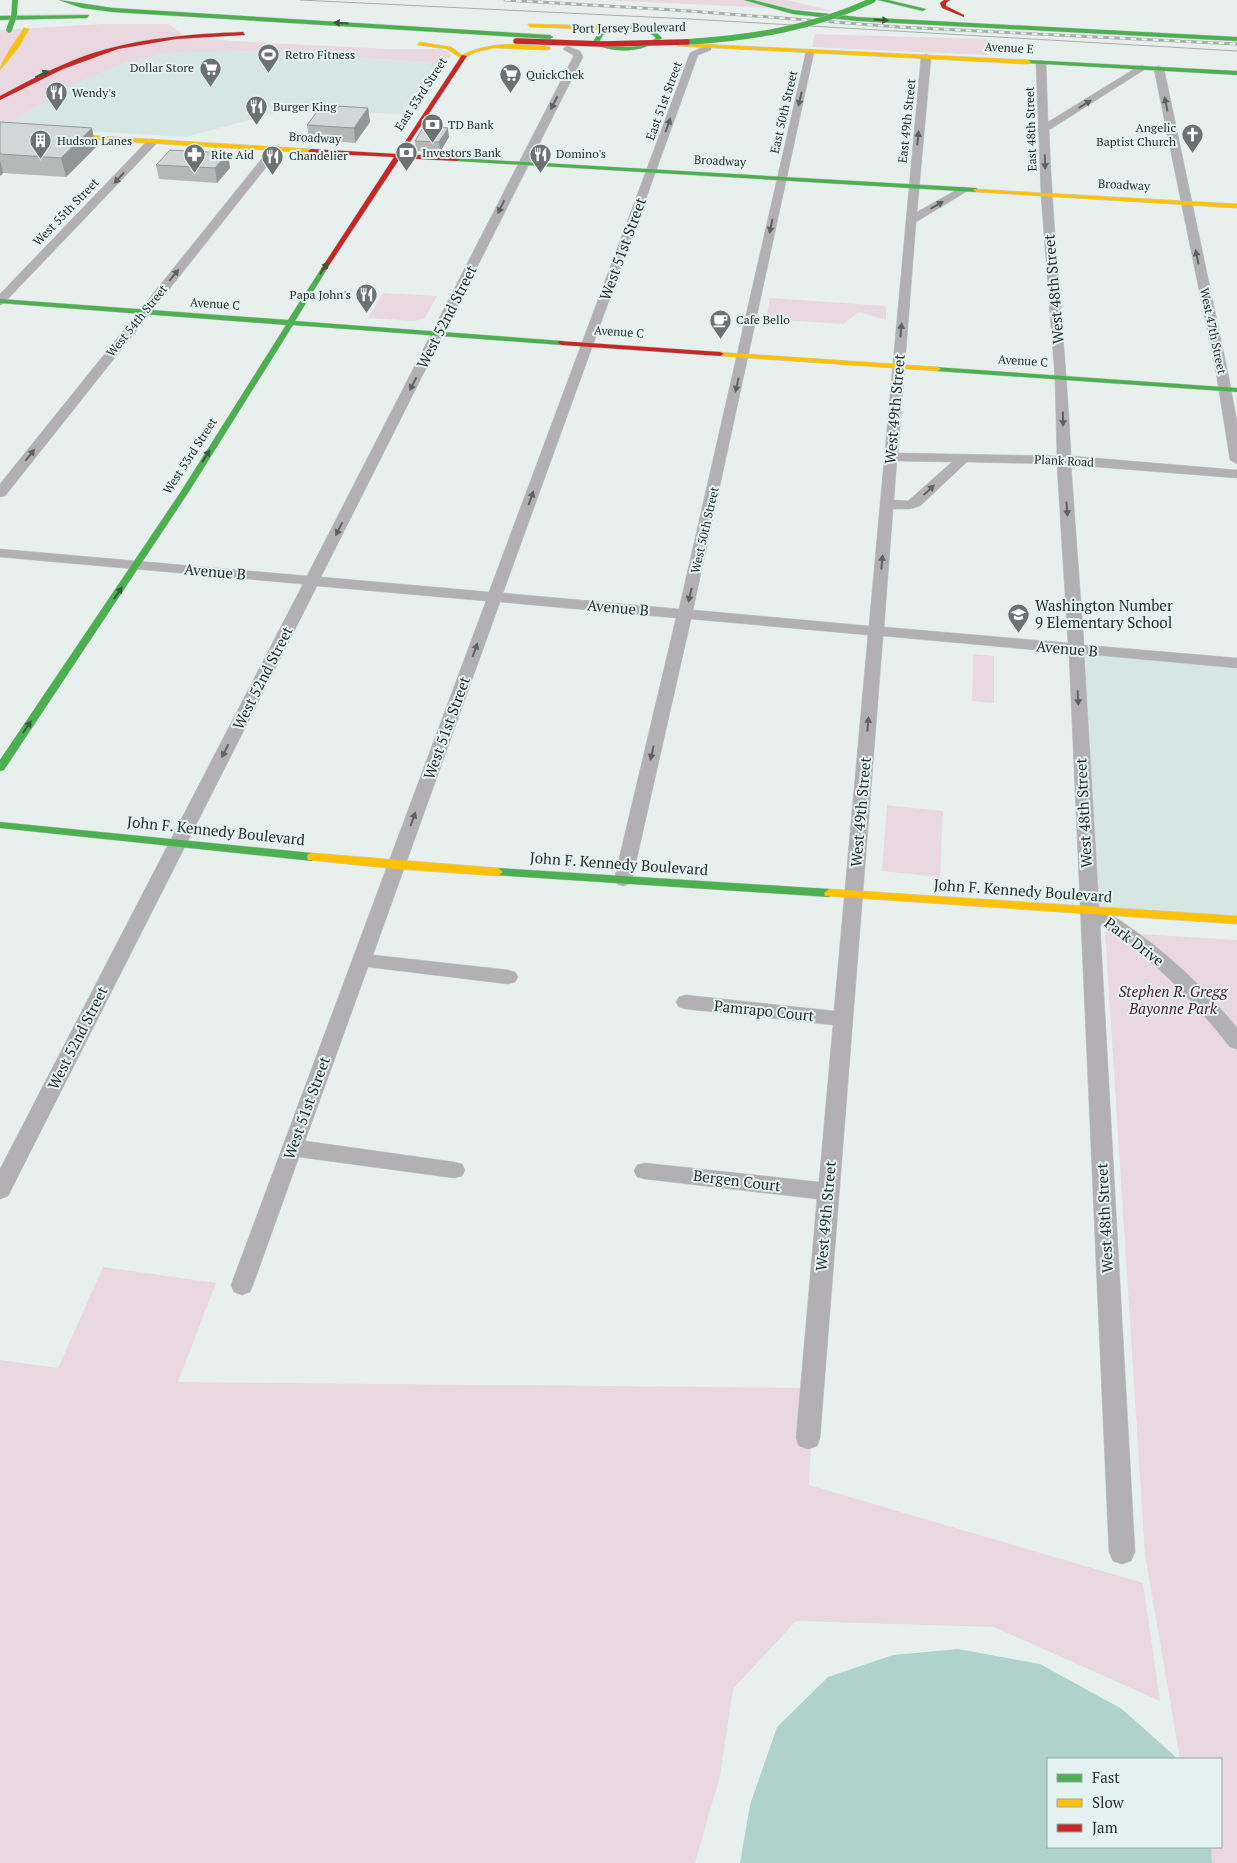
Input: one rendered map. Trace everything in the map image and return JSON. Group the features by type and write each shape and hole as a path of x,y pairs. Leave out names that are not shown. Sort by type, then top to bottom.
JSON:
{"main road":[{"path":"5,31 14,16 15,0"},
{"path":"62,0 91,8 271,20 388,25 470,23 608,30"},
{"path":"747,0 778,9 824,16 1237,39"},
{"path":"789,0 830,6 877,2 942,19 1016,28"},
{"path":"830,6 844,4 853,0 897,4 962,16 1037,24 1237,35"},
{"name":"Port Jersey Boulevard","path":"438,31 388,39 518,35 722,33 795,22 828,12 853,0"},
{"path":"897,4 914,0"},
{"path":"947,0 943,3 944,7 962,16"},
{"name":"Port Jersey Boulevard","path":"388,25 623,44 684,42 740,37 811,24 877,2"},
{"path":"0,68 16,47 26,29 30,7"},
{"path":"0,18 76,16 223,21 271,20"},
{"path":"0,98 51,70 120,45 177,35 253,33 202,24 101,22 5,31"},
{"path":"388,25 438,31 549,37 596,43 609,47"},
{"name":"Avenue E","path":"608,30 632,27 675,38 779,50"},
{"path":"549,37 584,36 608,30"},
{"path":"596,43 596,39 608,30"},
{"path":"643,46 654,43 659,38 652,31"},
{"path":"462,57 452,49 406,42 567,49 609,47"},
{"name":"Avenue E","path":"609,47 671,44 708,48 1237,73"},
{"name":"East 53rd Street","path":"397,156 462,57 476,49 501,46"},
{"name":"Broadway","path":"0,132 1237,206"},
{"name":"West 53rd Street","path":"0,768 137,565 265,364 288,324 397,156"},
{"name":"Avenue C","path":"0,301 288,324 440,333 1231,390"},
{"name":"John F. Kennedy Boulevard","path":"0,825 396,865 1237,920"}],"street":[{"name":"East 51st Street","path":"651,171 694,53 708,48"},
{"name":"West 52nd Street","path":"0,1190 440,333 578,57 577,53 567,49"},
{"name":"East 50th Street","path":"781,179 810,52"},
{"name":"East 49th Street","path":"913,186 926,57"},
{"name":"East 48th Street","path":"1041,63 1046,194"},
{"path":"1044,130 1142,68"},
{"name":"West 47th Street","path":"1159,69 1186,203 1231,390 1237,460"},
{"name":"West 55th Street","path":"0,301 152,142"},
{"name":"West 54th Street","path":"0,493 275,149"},
{"name":"West 51st Street","path":"242,1285 651,171"},
{"name":"West 50th Street","path":"622,880 744,355 781,179"},
{"name":"West 49th Street","path":"808,1438 913,186"},
{"path":"910,220 964,190"},
{"name":"West 48th Street","path":"1046,194 1061,378 1122,1552"},
{"name":"Plank Road","path":"890,457 1064,460 1237,474"},
{"path":"886,504 910,505 916,503 964,458"},
{"name":"Avenue B","path":"0,553 1237,663"},
{"name":"Park Drive","path":"1089,910 1118,927 1178,976 1208,1006 1237,1042"},
{"path":"362,960 508,977"},
{"name":"Pamrapo Court","path":"686,1002 843,1019"},
{"path":"292,1148 454,1170"},
{"name":"Bergen Court","path":"645,1171 828,1192"}],"shaded area":[{"path":"239,51 445,63 410,115 294,108 186,137 4,126 71,86 122,64 167,53"},
{"path":"1075,649 1237,663 1237,920 1089,910"}],"green space":[{"path":"604,0 786,0 833,11"},
{"path":"102,24 169,24 184,36 231,41 391,49 441,49 449,52 451,56 445,63 239,51 167,53 122,64 71,86 4,126 0,126 0,30"},
{"path":"815,34 987,39 987,55 812,47"},
{"path":"383,293 437,296 425,318 415,321 368,318"},
{"path":"770,298 886,306 886,320 859,312 843,324 766,319"},
{"path":"973,654 994,656 994,703 972,701"},
{"path":"887,805 943,811 940,877 882,871"},
{"name":"Stephen R. Gregg Bayonne Park","path":"1105,932 1237,940 1237,1863 1212,1863 1211,1848 1222,1848 1222,1758 1180,1758 1145,1555"},
{"path":"103,1267 216,1283 178,1382 813,1388 809,1485 1143,1583 1160,1701 994,1627 796,1621 733,1689 720,1776 695,1863 0,1863 0,1360 58,1368"}],"water":[{"path":"958,1649 1040,1664 1122,1709 1177,1758 1047,1758 1047,1848 1211,1848 1212,1863 740,1863 750,1805 777,1727 828,1677 893,1655"}],"building":[{"path":"322,105 368,108 354,128 307,125"},
{"path":"0,122 92,128 61,158 0,154"},
{"path":"424,126 448,128 439,142 415,141"},
{"path":"170,150 228,153 215,168 156,165"}],"tram line":[{"path":"300,0 690,19 1237,51"}],"railway":[{"path":"505,0 675,10 899,27 1237,44"}],"traffic: fast":[{"path":"9,30 14,16 15,0"},
{"path":"62,0 82,6 113,10 550,37"},
{"path":"747,0 793,12 857,19 1237,39"},
{"path":"687,42 724,40 799,27 834,17 873,0"},
{"path":"881,0 923,9"},
{"path":"0,18 87,16"},
{"path":"633,27 652,31 659,38 645,46 629,49 596,43 605,31 633,27"},
{"path":"1028,62 1237,73"},
{"path":"457,159 976,190"},
{"path":"0,768 184,493 324,269"},
{"path":"0,301 562,343"},
{"path":"937,369 1237,390"},
{"path":"0,825 312,857"},
{"path":"498,872 829,893"}],"traffic: slow":[{"path":"530,25 613,28"},
{"path":"0,68 16,47 26,29"},
{"path":"420,44 449,48 462,57"},
{"path":"679,45 1028,62"},
{"path":"464,56 474,51 494,46 548,48"},
{"path":"0,132 311,151"},
{"path":"976,190 1237,206"},
{"path":"720,354 937,369"},
{"path":"312,857 498,872"},
{"path":"829,893 1237,920"}],"traffic: jam":[{"path":"947,0 943,3 944,7 962,16"},
{"path":"0,98 61,67 117,48 176,38 243,34"},
{"path":"516,41 603,44 687,42"},
{"path":"324,269 464,56"},
{"path":"311,151 457,159"},
{"path":"562,343 720,354"}],"place":[{"name":"Retro Fitness","path":"269,74"},
{"name":"Dollar Store","path":"210,87"},
{"name":"QuickChek","path":"510,94"},
{"name":"Wendy's","path":"56,112"},
{"name":"Burger King","path":"257,126"},
{"name":"TD Bank","path":"432,144"},
{"name":"Angelic Baptist Church","path":"1192,154"},
{"name":"Hudson Lanes","path":"41,160"},
{"name":"Investors Bank","path":"406,172"},
{"name":"Domino's","path":"540,173"},
{"name":"Rite Aid","path":"195,174"},
{"name":"Chandelier","path":"273,175"},
{"name":"Papa John's","path":"367,314"},
{"name":"Cafe Bello","path":"720,339"},
{"name":"Washington Number 9 Elementary School","path":"1019,634"}]}
